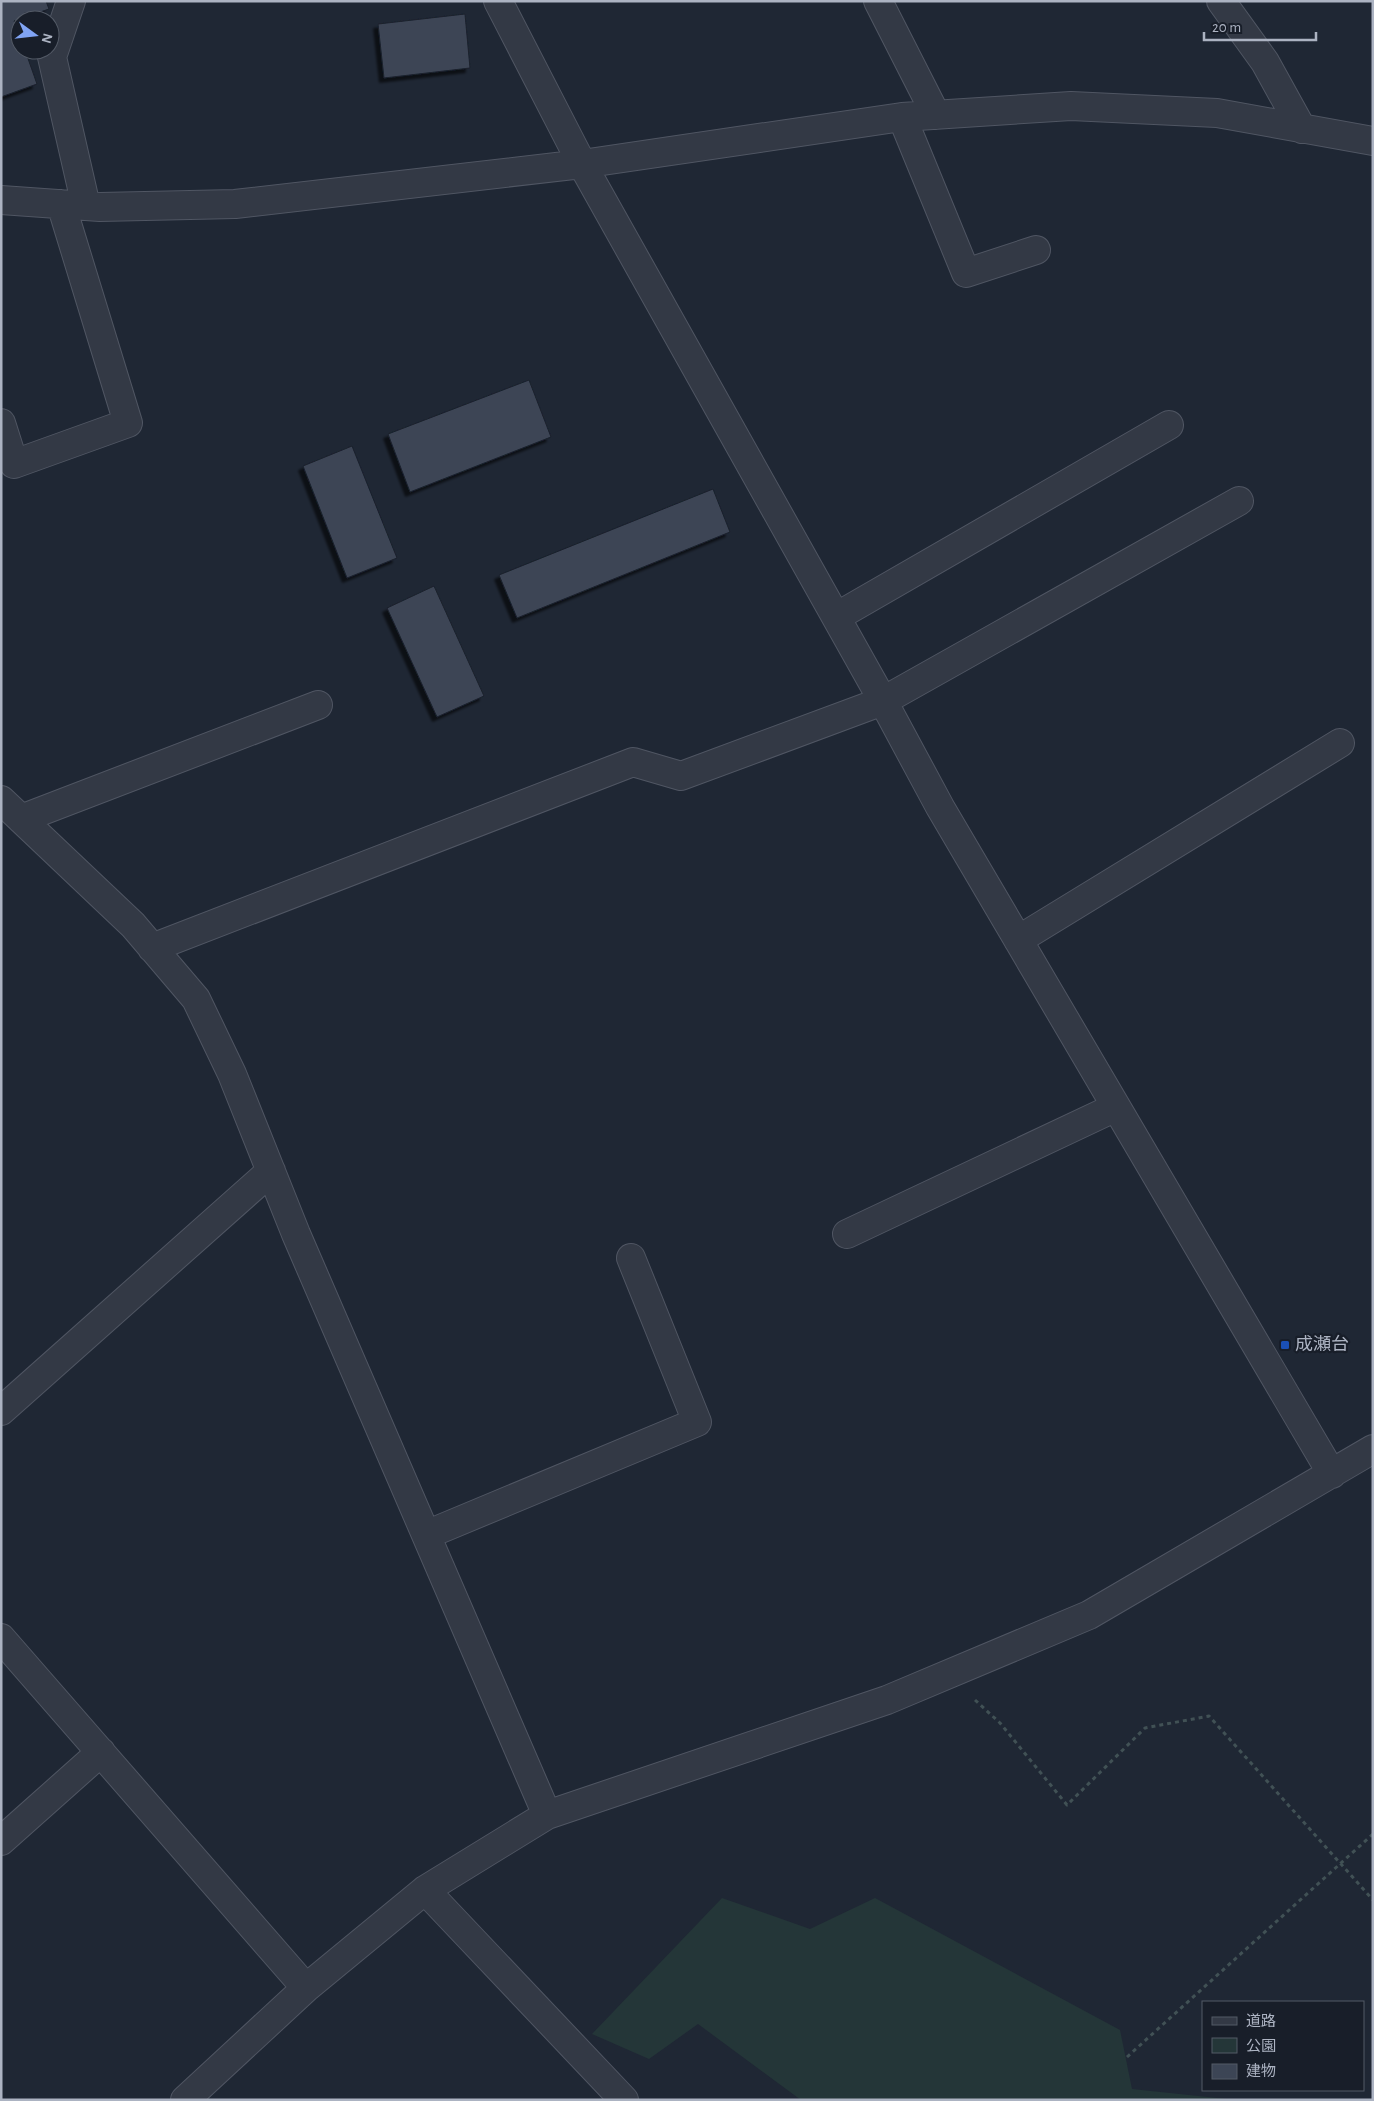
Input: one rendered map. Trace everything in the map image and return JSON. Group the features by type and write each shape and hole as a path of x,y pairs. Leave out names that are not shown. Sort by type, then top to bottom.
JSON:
{"street":[{"path":"1,423 7,467 128,423 74,205 52,58 71,1"},
{"path":"498,1 582,164 883,701 940,807 1332,1474"},
{"path":"878,1 936,115"},
{"path":"1221,1 1265,62 1302,129"},
{"path":"1,200 74,205 235,204 582,164 902,117 1071,106 1216,113 1373,141"},
{"path":"902,117 966,273 1036,250"},
{"path":"836,617 1169,426"},
{"path":"152,948 633,762 681,776 883,701 1239,501"},
{"path":"22,819 318,705"},
{"path":"1018,940 1340,744"},
{"path":"1,800 134,925 196,999 232,1074 271,1171 547,1815"},
{"path":"847,1234 1116,1107"},
{"path":"1,1411 271,1171"},
{"path":"426,1535 697,1422 631,1258"},
{"path":"185,2100 306,1988 425,1890 547,1815 887,1700 1088,1615 1373,1449"},
{"path":"1,1638 306,1988"},
{"path":"1,1841 101,1752"},
{"path":"425,1890 624,2100"}],"path":[{"path":"947,1675 1000,1723 1067,1805 1145,1728 1209,1716 1373,1900"},
{"path":"1128,2057 1373,1834"}],"green space":[{"path":"722,1898 810,1929 875,1898 1120,2030 1132,2089 1236,2100 801,2100 698,2024 649,2059 592,2034"}],"building":[{"path":"1,1 46,1 49,9 46,10 10,10 10,60 29,60 37,84 1,97"},
{"path":"465,14 470,68 384,78 378,24"},
{"path":"529,380 551,437 410,492 388,434"},
{"path":"352,446 397,558 347,578 303,466"},
{"path":"713,489 730,532 517,618 499,575"},
{"path":"434,586 484,696 437,717 387,608"}],"place":[{"name":"成瀬台","path":"1285,1345"}]}
